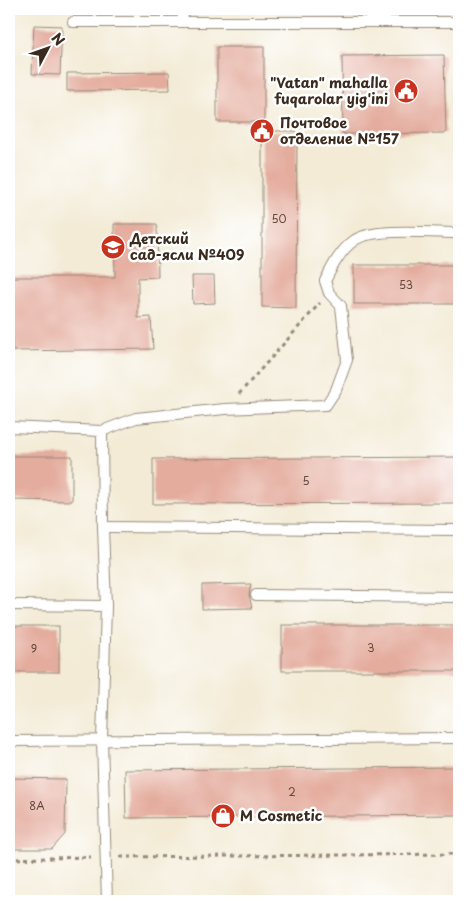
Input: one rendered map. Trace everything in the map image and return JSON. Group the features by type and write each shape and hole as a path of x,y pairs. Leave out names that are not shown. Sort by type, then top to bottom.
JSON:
{"lane":[{"path":"182,9 182,21"},
{"path":"73,22 459,22"},
{"path":"9,427 102,432 136,418 225,409 326,405 336,390 346,360 341,306 328,294 325,281 332,266 355,239 374,232 459,233"},
{"path":"102,432 102,528 106,606 102,740 107,901"},
{"path":"102,528 459,530"},
{"path":"256,595 459,597"},
{"path":"9,606 106,606"},
{"path":"9,741 459,738"}],"path":[{"path":"225,409 328,294"},
{"path":"9,859 459,854"}],"building":[{"path":"34,25 62,26 60,75 32,74"},
{"path":"217,47 264,47 264,122 217,122"},
{"path":"444,55 446,133 343,134 342,56"},
{"path":"169,72 170,90 67,91 67,73"},
{"path":"262,131 297,131 296,308 262,307"},
{"path":"114,224 157,224 158,277 138,278 138,318 151,317 153,349 12,351 12,317 9,317 9,277 115,277"},
{"path":"354,265 459,265 459,304 354,304"},
{"path":"192,276 214,276 215,303 193,304"},
{"path":"12,456 72,456 72,501 12,500"},
{"path":"459,457 459,503 153,504 153,459"},
{"path":"251,584 249,595 252,608 202,609 202,585"},
{"path":"282,625 459,625 459,671 282,671"},
{"path":"9,626 59,626 59,672 9,672"},
{"path":"459,767 459,815 126,818 125,770"},
{"path":"9,778 66,779 65,834 52,849 9,849"}],"place":[{"name":"\"Vatan\" mahalla fuqarolar yig'ini","path":"406,91"},
{"name":"Почтовое отделение №157","path":"262,131"},
{"name":"Детский сад-ясли №409","path":"113,247"},
{"name":"M Cosmetic","path":"223,816"}]}
